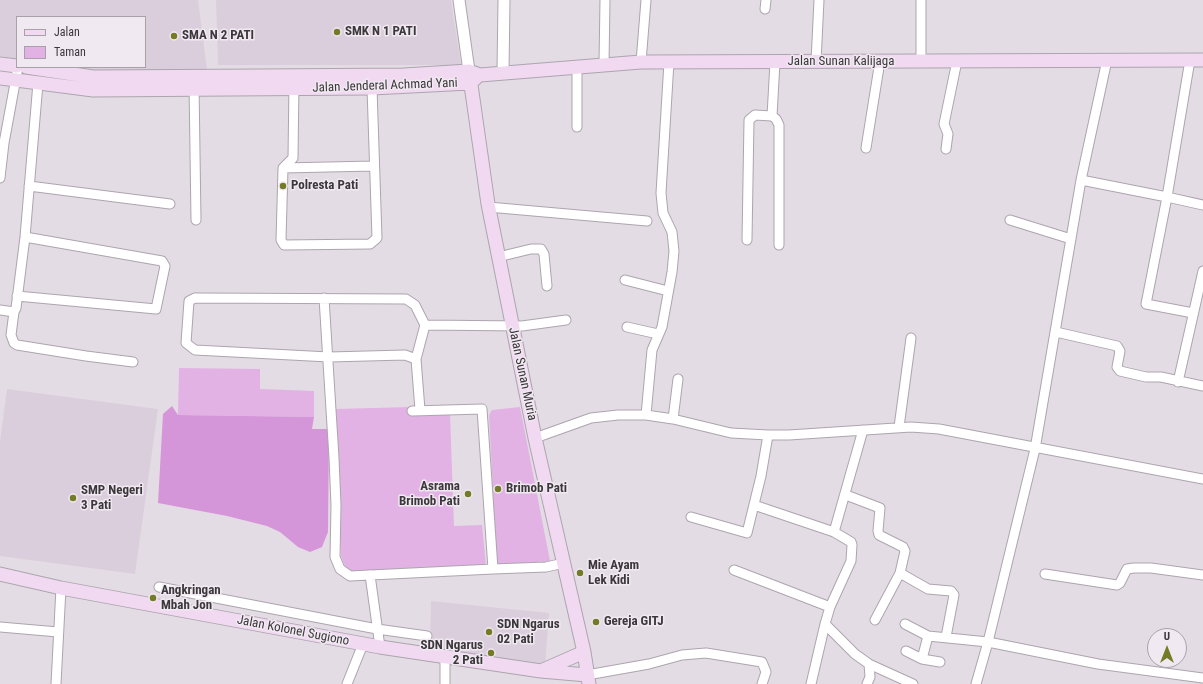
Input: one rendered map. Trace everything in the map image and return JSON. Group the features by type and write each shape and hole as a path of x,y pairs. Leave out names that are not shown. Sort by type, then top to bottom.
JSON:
{"main road":[{"name":"Jalan Sunan Kalijaga","path":"473,76 503,72 576,68 604,64 641,62 1203,60"},
{"name":"Jalan Jenderal Achmad Yani","path":"0,64 38,83 337,82 371,84 473,76"},
{"name":"Jalan Jenderal Achmad Yani","path":"30,68 93,83"},
{"name":"Jalan Jenderal Achmad Yani","path":"0,78 16,71"},
{"name":"Jalan Sunan Muria","path":"473,76 488,207 535,438 584,652 588,680"},
{"name":"Jalan Kolonel Sugiono","path":"0,574 61,588 363,644 541,671 588,680"},
{"path":"541,671 584,652"}],"street":[{"path":"459,0 473,76"},
{"path":"503,72 504,0"},
{"path":"604,64 605,0"},
{"path":"641,62 646,0"},
{"path":"816,62 819,0"},
{"path":"921,0 921,61"},
{"path":"976,684 988,642 1035,448 1081,180 1107,60"},
{"path":"1190,60 1167,197 1146,304 1193,313"},
{"path":"866,148 880,61"},
{"path":"946,148 948,134 944,124 957,61"},
{"path":"646,415 652,350 662,327 674,241 672,232 663,213 661,193 669,62"},
{"path":"772,116 775,62"},
{"path":"576,68 577,127"},
{"path":"0,178 2,143 16,71"},
{"path":"294,82 293,158 283,168 281,240 284,245 370,244 377,238 371,84"},
{"path":"38,83 25,237 11,335 14,343 17,345 133,362"},
{"path":"194,83 196,220"},
{"path":"747,240 749,120 755,115 772,116 776,119 779,125 779,245"},
{"path":"283,168 374,166"},
{"path":"1081,180 1203,205"},
{"path":"29,186 170,204"},
{"path":"488,207 647,221"},
{"path":"1010,220 1071,239"},
{"path":"17,296 156,309 165,266 162,261 25,237"},
{"path":"498,257 531,249 541,249 544,254 547,286"},
{"path":"1178,382 1203,271"},
{"path":"625,280 668,290"},
{"path":"416,359 405,355 329,357 195,350 186,343 190,298 406,299 415,305 425,326 416,359 416,410 482,409 493,569"},
{"path":"324,298 329,357 336,505 335,557 340,569 350,576 546,567 564,563"},
{"path":"0,310 14,312"},
{"path":"425,326 530,325 566,320"},
{"path":"627,327 658,334"},
{"path":"1056,332 1118,346 1120,351 1117,367 1120,371 1146,377 1161,377 1178,382 1203,386"},
{"path":"899,427 911,338"},
{"path":"673,419 678,379"},
{"path":"535,438 591,418 618,415 646,415 673,419 731,433 768,435 789,435 899,427 939,429 1203,479"},
{"path":"834,532 846,495 863,430"},
{"path":"691,517 747,533 768,435"},
{"path":"846,495 880,508 879,535 903,547 905,551 900,573 875,620"},
{"path":"754,505 834,532 851,542 853,550 851,561 830,607 811,684"},
{"path":"1045,574 1117,585 1120,583 1127,569 1134,568 1151,568 1203,575"},
{"path":"734,570 830,607"},
{"path":"900,573 928,589 951,591 954,594 946,637"},
{"path":"370,575 380,647"},
{"path":"159,586 377,629 427,636"},
{"path":"56,684 61,588"},
{"path":"825,624 855,654 869,664 913,684"},
{"path":"905,624 928,636 988,642 1098,664 1203,678"},
{"path":"0,627 58,632"},
{"path":"922,659 928,636"},
{"path":"347,684 363,644"},
{"path":"906,651 922,659 940,662"},
{"path":"588,680 682,655 706,653 762,662 766,672 762,684"},
{"path":"445,656 445,684"},
{"path":"868,684 870,677 869,664"}],"shaded area":[{"name":"SMA N 2 PATI","path":"0,0 198,0 207,69 99,71 80,68 146,68 146,16 16,16 16,59 0,56"},
{"name":"SMK N 1 PATI","path":"216,0 451,0 461,65 218,65"},
{"name":"SMP Negeri 3 Pati","path":"7,389 158,409 135,574 0,556 0,441"},
{"path":"172,406 178,415 314,417 312,429 329,429 328,532 322,547 310,552 298,547 280,532 267,526 227,516 158,503 163,414"},
{"name":"SDN Ngarus 02 Pati","path":"431,601 549,613 545,667 430,650"}],"green space":[{"path":"179,368 260,369 260,389 314,391 314,417 178,415"},
{"path":"410,407 411,415 450,414 454,526 482,525 486,565 353,572 345,566 341,556 336,409"},
{"path":"520,407 550,561 497,565 489,415 492,410"}],"place":[{"name":"SMK N 1 PATI","path":"337,32"},
{"name":"SMA N 2 PATI","path":"174,36"},
{"name":"Polresta Pati","path":"283,186"},
{"name":"Brimob Pati","path":"498,489"},
{"name":"Asrama Brimob Pati","path":"468,494"},
{"name":"SMP Negeri 3 Pati","path":"73,498"},
{"name":"Mie Ayam Lek Kidi","path":"580,573"},
{"name":"Angkringan Mbah Jon","path":"153,598"},
{"name":"Gereja GITJ","path":"596,622"},
{"name":"SDN Ngarus 02 Pati","path":"489,632"},
{"name":"SDN Ngarus 2 Pati","path":"491,653"}]}
